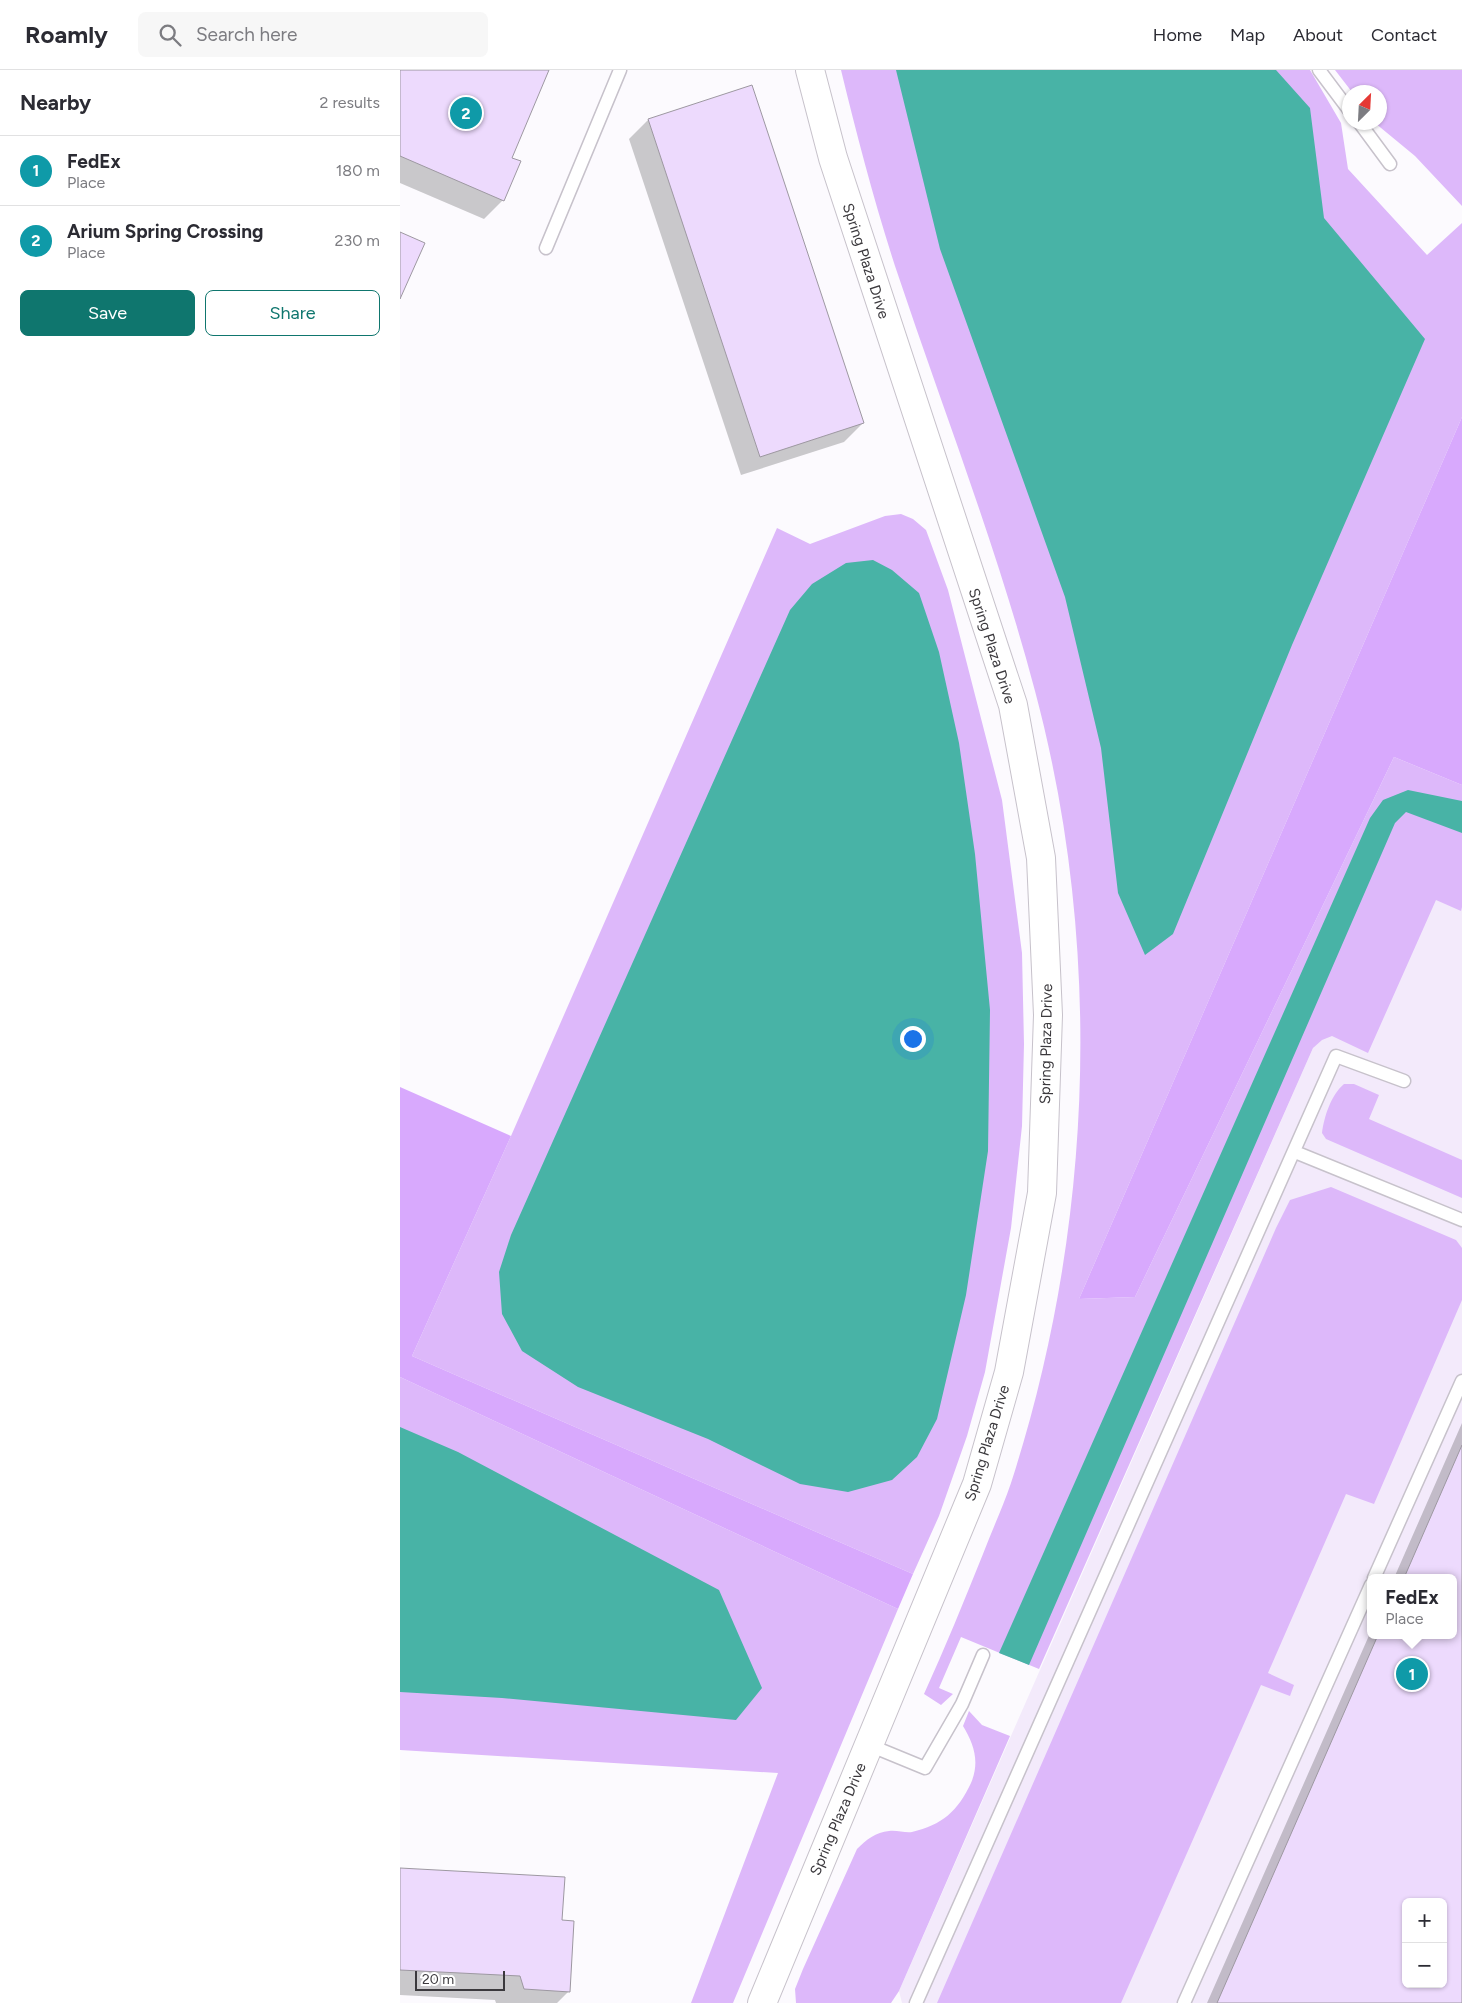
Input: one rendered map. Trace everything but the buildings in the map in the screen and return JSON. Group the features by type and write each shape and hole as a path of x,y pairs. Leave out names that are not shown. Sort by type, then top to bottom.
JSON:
{"street":[{"name":"Spring Plaza Drive","path":"762,2003 977,1484 1009,1372 1042,1193 1048,1015 1041,858 1013,705 833,158 810,70"}],"lane":[{"path":"546,248 620,70"},
{"path":"1319,70 1342,100"},
{"path":"1365,130 1390,164"},
{"path":"916,2003 1336,1056 1404,1081"},
{"path":"1295,1152 1462,1220"},
{"path":"1376,1574 1462,1381"},
{"path":"1184,2003 1367,1594"},
{"path":"869,1746 925,1768 962,1704 983,1655"}],"shaded area":[{"path":"841,70 1310,70 1341,123 1348,169 1427,255 1462,223 1462,417 1079,1299 1135,1297 1394,757 1462,785 1461,911 1436,900 1368,1053 1332,1036 1322,1040 1313,1048 1039,1669 961,1637 939,1688 953,1694 941,1705 924,1694 962,1607 1011,1483 1038,1387 1059,1289 1073,1189 1080,1089 1079,988 1072,888 1057,789 1035,691 1004,584 887,242"},
{"path":"896,70 1276,70 1310,108 1324,218 1425,339 1292,645 1173,934 1145,955 1118,893 1101,748 1065,597 940,249"},
{"path":"1335,70 1462,70 1462,206 1415,156 1383,130 1387,130 1387,85 1347,85"},
{"path":"1462,417 1462,785 1394,757 1135,1297 1079,1299"},
{"path":"901,514 913,519 926,530 948,590 1002,800 1022,953 1024,1044 1022,1126 1011,1228 985,1372 967,1436 939,1516 913,1574 412,1356 511,1136 777,528 810,544 885,516"},
{"path":"873,560 892,570 919,593 939,652 959,743 975,854 990,1010 988,1151 966,1295 937,1419 917,1457 892,1480 848,1492 800,1484 708,1439 578,1387 522,1351 502,1314 499,1272 511,1235 790,610 812,584 846,563"},
{"path":"1408,790 1462,801 1462,833 1406,812 1395,823 1029,1665 999,1653 1370,818 1383,800"},
{"path":"1411,825 1462,848 1462,2003 902,2003 899,1991"},
{"path":"1344,1084 1354,1084 1379,1095 1369,1119 1462,1160 1462,1198 1326,1139 1322,1133 1326,1113 1335,1094"},
{"path":"400,1087 511,1136 412,1356 913,1574 898,1609 400,1377"},
{"path":"1331,1187 1456,1240 1462,1248 1462,1300 1374,1504 1346,1494 1268,1673 1294,1685 1290,1696 1261,1685 1121,2003 937,2003 1276,1228 1290,1200"},
{"path":"400,1377 898,1609 733,2003 691,2003 778,1773 400,1750"},
{"path":"400,1427 458,1452 719,1590 762,1688 736,1720 502,1698 400,1692"},
{"path":"969,1711 982,1725 1010,1736 899,1991 891,2003 796,2003 795,1989 857,1849 880,1833 892,1831 912,1832 940,1821 955,1809 966,1793 975,1768 973,1746 963,1726"}],"place":[{"name":"Arium Spring Crossing","path":"466,113"},
{"name":"FedEx","path":"1412,1674"}]}
